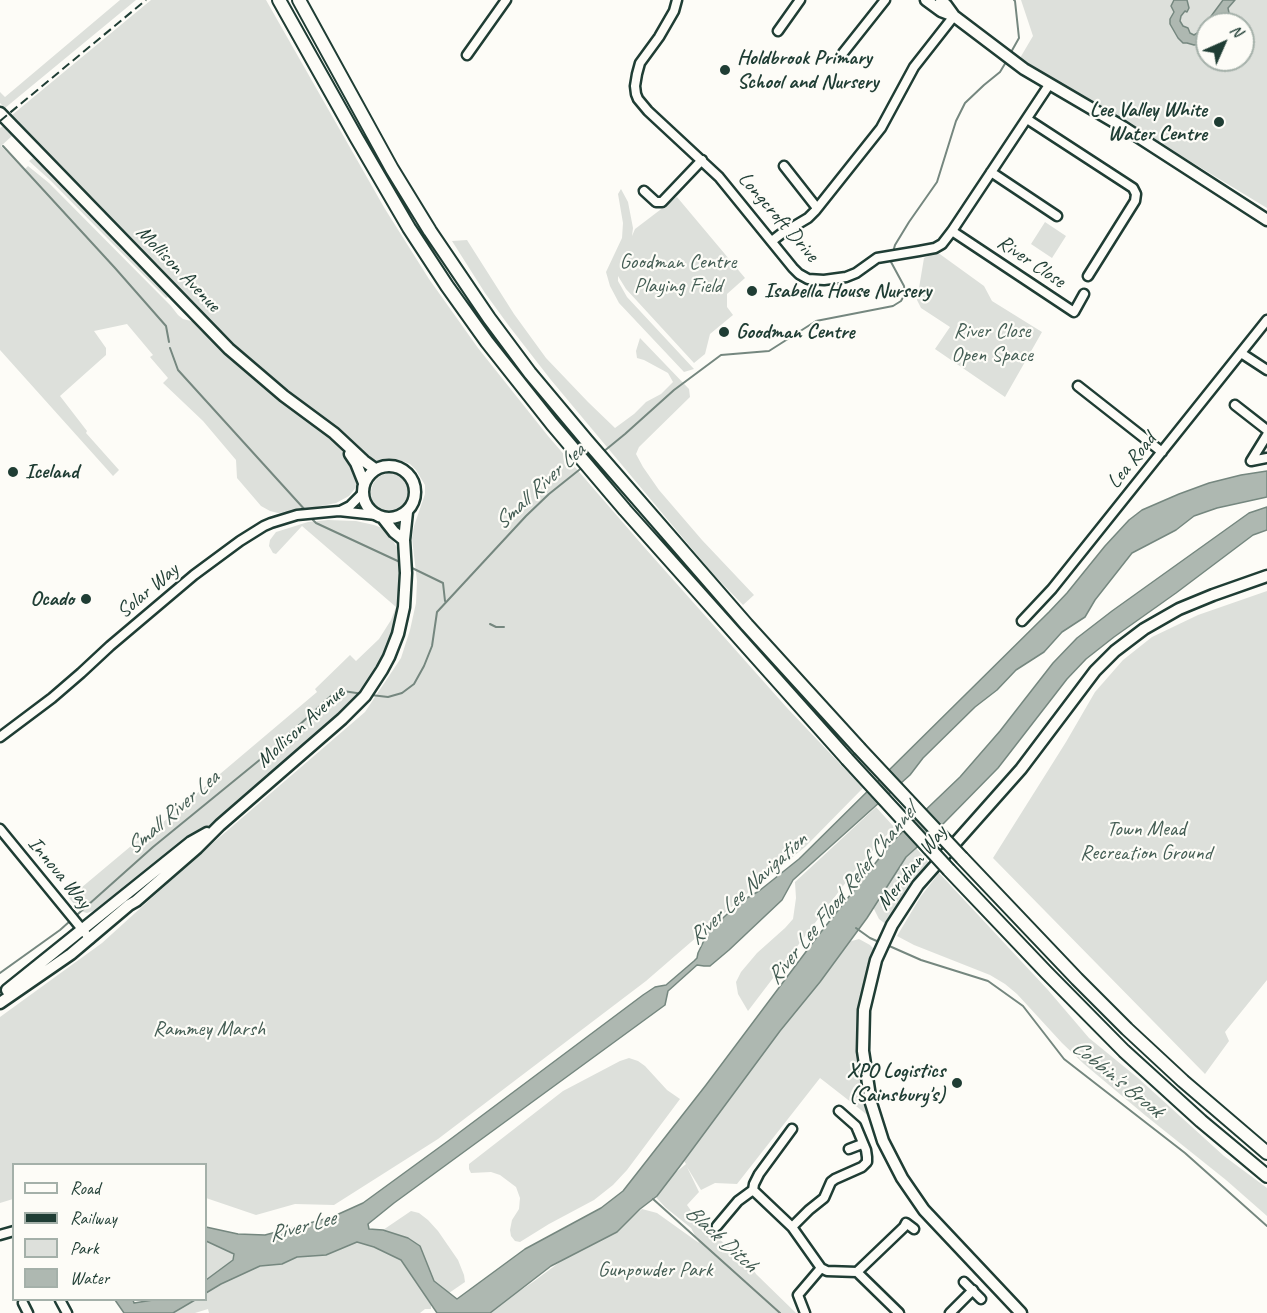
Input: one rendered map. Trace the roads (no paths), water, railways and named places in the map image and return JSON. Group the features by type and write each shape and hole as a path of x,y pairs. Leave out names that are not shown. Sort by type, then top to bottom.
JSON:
{"highway":[{"path":"279,0 373,168 428,257 487,342 574,451 847,759 1038,964 1124,1051 1201,1121 1267,1176"},
{"path":"299,0 392,169 449,260 508,344 586,441 747,625 1069,971 1183,1081 1267,1153"}],"main road":[{"path":"926,0 941,11 954,16"},
{"path":"941,0 954,16 1018,65 1123,127 1267,220"},
{"name":"Mollison Avenue","path":"0,113 224,344 264,380 340,438 364,462 375,469 390,465 401,468 411,476 416,496 407,512 404,540 406,573 404,607 398,634 382,670 365,695 342,719 90,939 0,1003"},
{"name":"Mollison Avenue","path":"340,438 356,463 366,506 404,540"},
{"path":"363,488 375,469"},
{"path":"380,517 397,518 407,512"},
{"name":"Meridian Way","path":"1021,1313 924,1210 902,1178 883,1141 871,1102 863,1051 864,1010 876,960 892,925 918,885 1010,782 1095,671 1115,651 1144,629 1179,609 1267,576"},
{"name":"Mollison Avenue","path":"0,996 79,925 191,842 220,825"}],"street":[{"path":"467,55 507,0"},
{"name":"Longcroft Drive","path":"677,0 668,23 640,63 636,94 641,104 719,177 796,271 808,279 834,279 853,275 873,260 937,247 946,240 1049,85"},
{"path":"843,53 885,0"},
{"path":"778,32 796,1"},
{"path":"772,241 808,218 818,208 884,124 914,67 954,16"},
{"path":"1027,119 1133,188 1136,194 1135,201 1088,276"},
{"path":"644,191 656,202 662,202 702,160"},
{"path":"784,166 818,208"},
{"path":"991,172 1057,216"},
{"name":"River Close","path":"952,231 1074,312 1084,294"},
{"name":"Lea Road","path":"1022,621 1052,589 1267,320"},
{"path":"1241,353 1267,370"},
{"path":"1078,386 1162,452"},
{"path":"1235,405 1267,430"},
{"path":"1267,435 1251,461 1267,458"},
{"path":"339,511 350,506 363,488"},
{"name":"Solar Way","path":"0,737 52,699 110,645 214,559 271,523 297,515 339,511 380,517"},
{"name":"Innova Way","path":"0,829 90,939"},
{"path":"792,1227 824,1198 831,1182 865,1165 867,1157 856,1126 839,1111"},
{"path":"717,1226 738,1201 753,1190 759,1174 792,1129"},
{"path":"849,1149 862,1143"},
{"path":"753,1190 792,1227 821,1268 827,1271 857,1272 899,1313"},
{"path":"857,1272 906,1224 914,1229"},
{"path":"805,1313 798,1295 821,1268"},
{"path":"964,1282 981,1299"},
{"path":"950,1313 973,1290"},
{"path":"22,1303 28,1313"}],"water":[{"path":"1174,0 1187,0 1189,8 1181,16 1180,21 1190,33 1195,34 1195,45 1183,43 1178,38 1170,24 1174,12 1171,6"},
{"path":"1223,0 1235,0 1228,8 1229,12 1214,12"},
{"name":"River Lee","path":"1267,471 1267,497 1217,508 1194,516 1176,530 1132,553 1095,600 1085,617 1062,632 1044,652 1016,670 997,690 975,707 923,758 910,775 793,880 782,900 729,950 710,966 697,965 668,991 665,1005 368,1224 369,1229 383,1230 408,1238 420,1246 434,1281 457,1299 525,1249 601,1208 623,1191 892,842 960,777 1000,731 1053,663 1077,638 1112,611 1249,513 1267,507 1267,530 1253,535 1086,659 1067,679 998,768 943,824 906,857 867,918 820,982 780,1031 657,1196 617,1232 551,1266 490,1313 437,1313 401,1260 374,1247 357,1242 326,1255 297,1257 282,1264 260,1266 207,1292 207,1279 233,1260 234,1254 207,1241 207,1227 238,1234 265,1235 332,1217 363,1203 643,995 655,987 666,985 697,958 708,932 740,902 759,891 799,859 1049,612 1129,520 1142,510 1179,494 1241,475"},
{"path":"116,1301 133,1301 134,1303 193,1301 173,1313 124,1313"}],"waterway":[{"name":"Small River Lea","path":"1010,54 1019,38 1014,0"},
{"name":"Small River Lea","path":"893,252 909,222 937,182 956,121 965,103 1000,72 1006,62"},
{"path":"3,146 166,326 169,342"},
{"name":"Small River Lea","path":"603,452 674,390 721,355 769,351 816,321 893,306 901,301 905,294 904,286 891,262 892,257"},
{"path":"170,348 178,370 306,511"},
{"name":"Small River Lea","path":"371,695 388,697 402,693 414,684 432,646 437,612 526,516 584,466"},
{"path":"309,516 316,523 402,563"},
{"path":"410,567 443,583 445,601"},
{"path":"490,624 504,627"},
{"name":"Small River Lea","path":"0,973 60,930 153,847 273,749 332,695 343,691 363,694"},
{"name":"Cobbin's Brook","path":"856,928 879,942"},
{"name":"Cobbin's Brook","path":"887,945 921,960 988,981 1023,1006 1064,1059 1185,1153 1267,1226"},
{"name":"Black Ditch","path":"653,1199 780,1313"}],"railway":[{"path":"0,121 146,0"}],"place":[{"name":"Holdbrook Primary School and Nursery","path":"725,70"},
{"name":"Lee Valley White Water Centre","path":"1219,122"},
{"name":"Isabella House Nursery","path":"752,291"},
{"name":"Goodman Centre","path":"724,332"},
{"name":"Iceland","path":"13,472"},
{"name":"Ocado","path":"86,599"},
{"name":"XPO Logistics (Sainsbury's)","path":"957,1083"}],"park label":[{"name":"Goodman Centre Playing Field","path":"678,274"},
{"name":"River Close Open Space","path":"992,343"},
{"name":"Town Mead Recreation Ground","path":"1146,841"},
{"name":"Rammey Marsh","path":"209,1029"},
{"name":"Gunpowder Park","path":"655,1270"}],"water label":[{"name":"River Lee Navigation","path":"748,889"},
{"name":"River Lee Flood Relief Channel","path":"842,895"}]}
